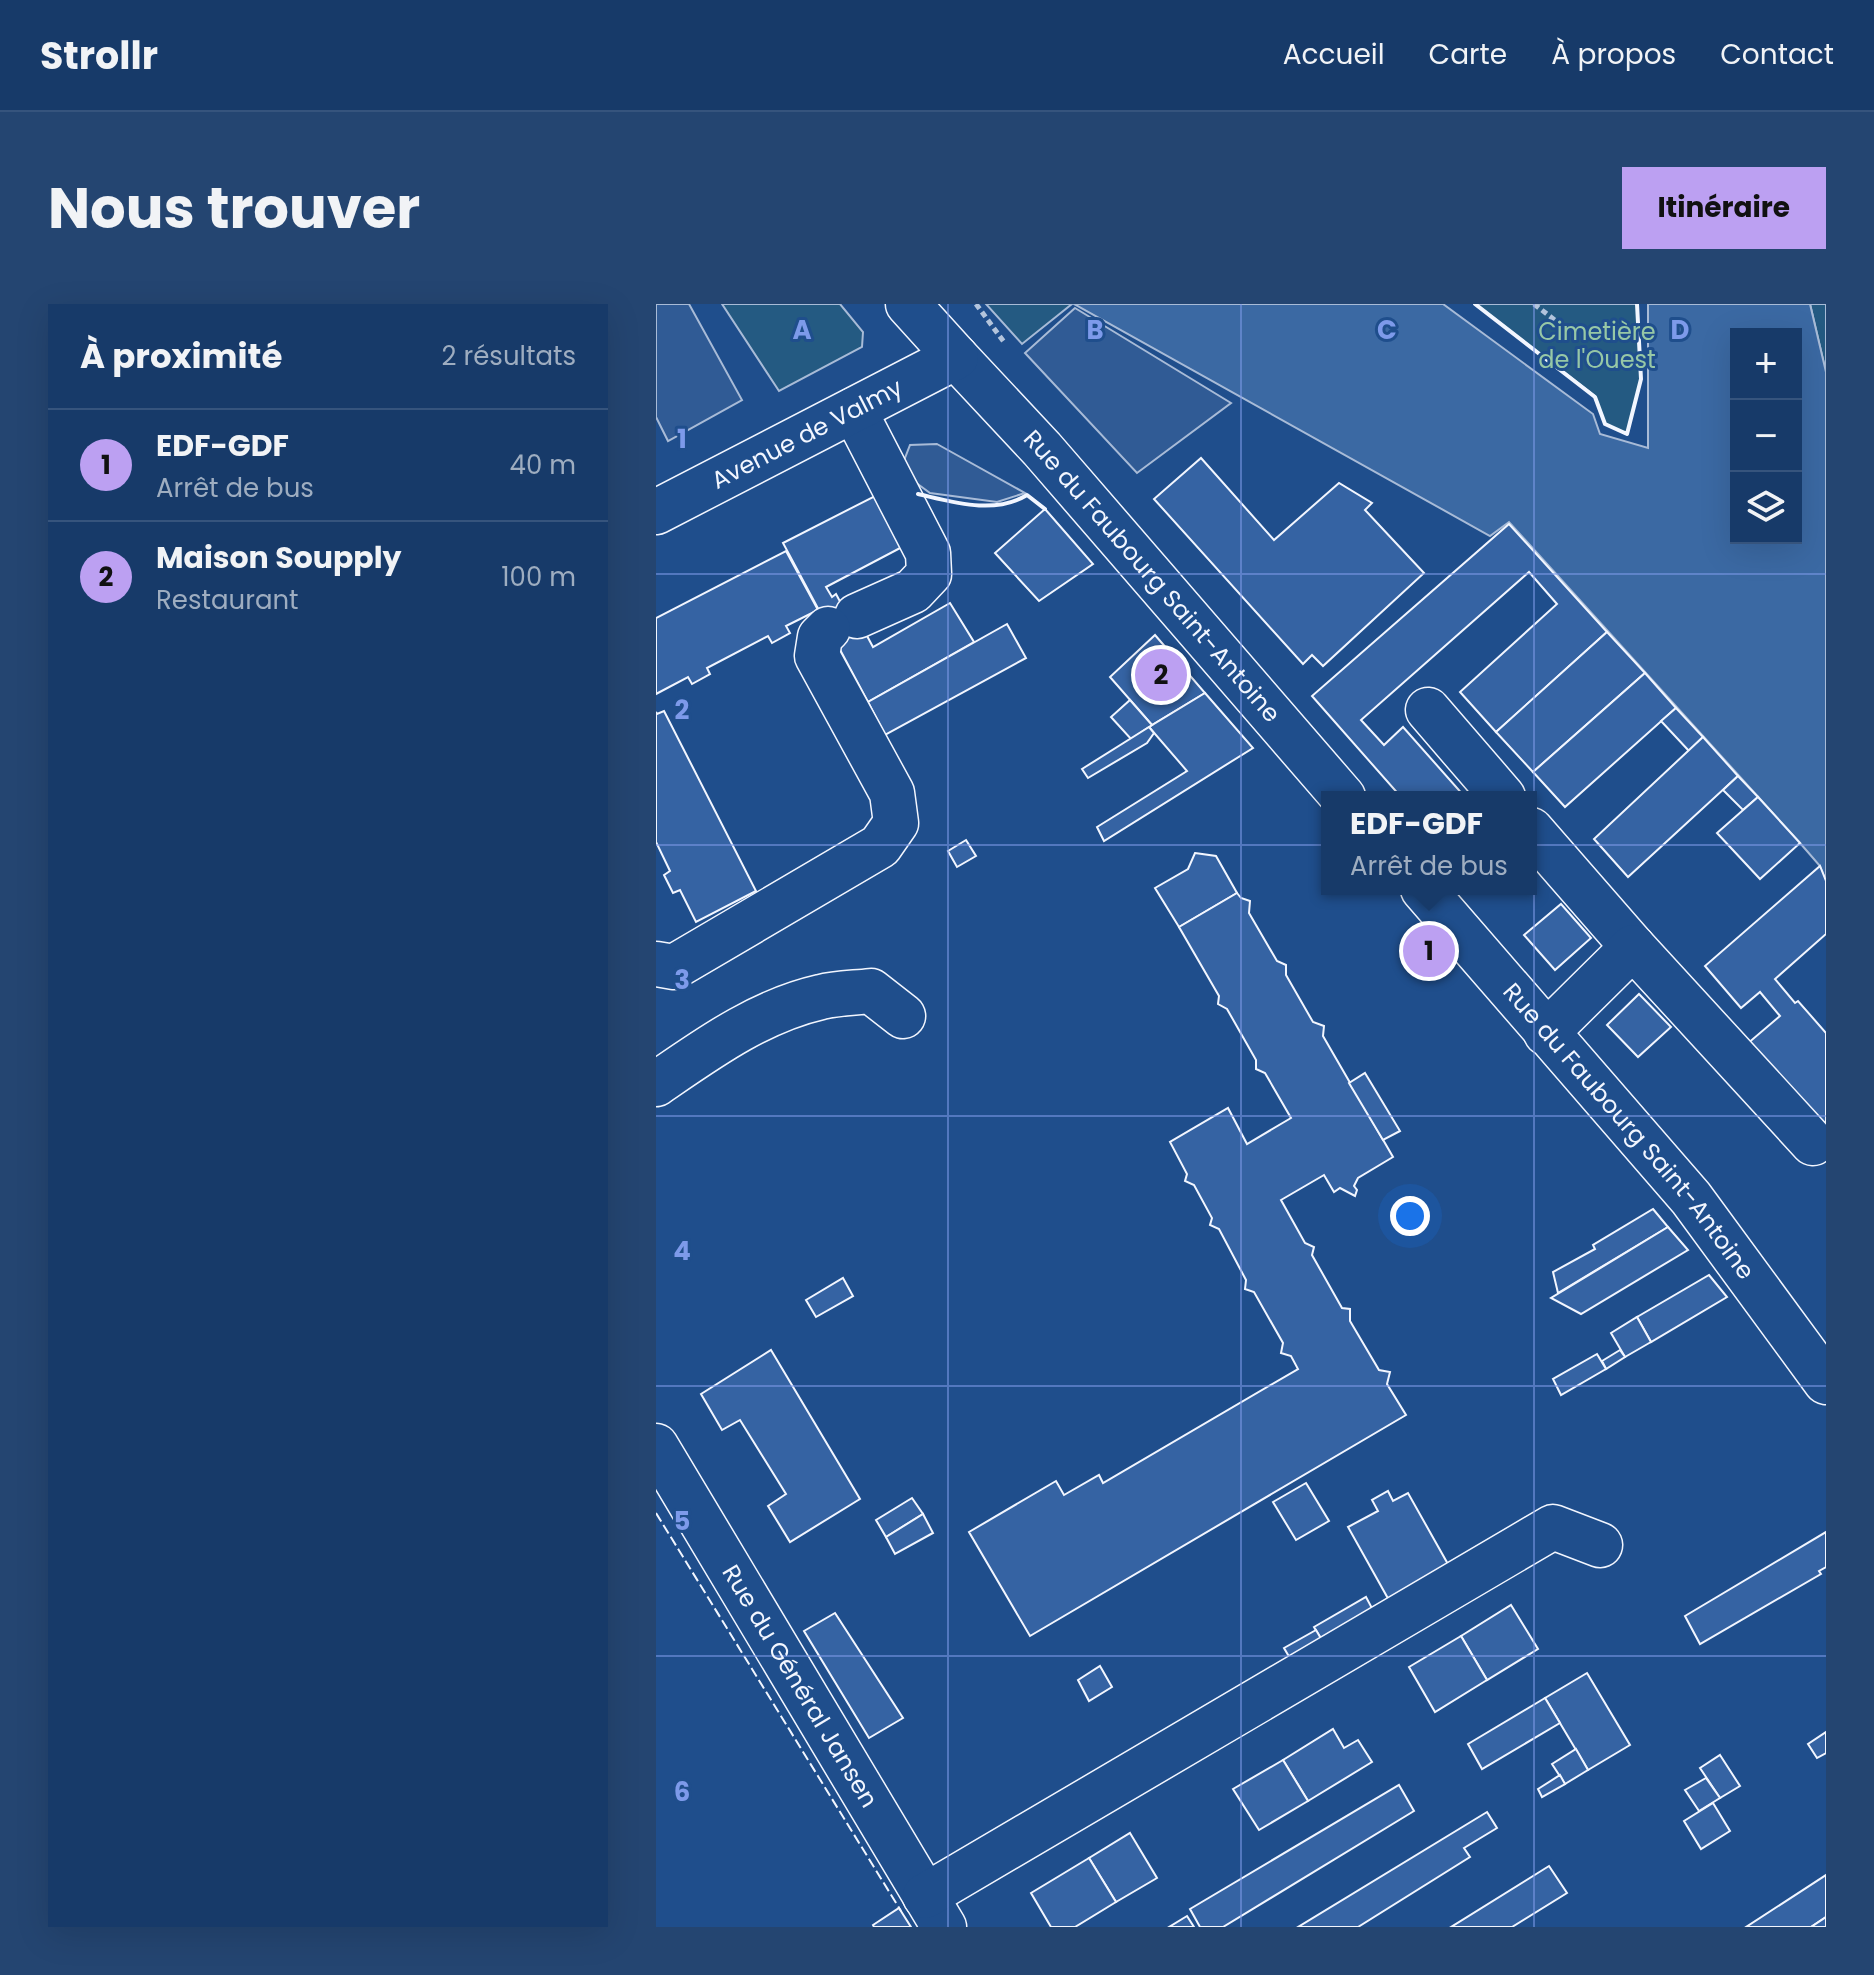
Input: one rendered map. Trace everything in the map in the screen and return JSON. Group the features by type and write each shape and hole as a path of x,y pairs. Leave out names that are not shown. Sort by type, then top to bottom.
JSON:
{"street":[{"name":"Rue du Faubourg Saint-Antoine","path":"908,304 1042,449 1338,791"},
{"name":"Avenue de Valmy","path":"656,512 956,357"},
{"path":"656,964 674,967 688,959 880,846 896,823 892,793 817,656 820,637 842,622 913,591 929,574 928,553 854,410"},
{"path":"1428,710 1498,791"},
{"path":"1537,837 1633,947 1813,1143"},
{"name":"Rue du Faubourg Saint-Antoine","path":"1428,895 1691,1198 1826,1382"},
{"path":"1546,1033 1633,947"},
{"path":"656,1084 731,1033 821,997 871,991 903,1016"},
{"name":"Rue du Général Jansen","path":"656,1446 935,1911"},
{"path":"935,1911 1553,1527 1600,1545"}],"path":[{"path":"1534,304 1565,328"}],"green space":[{"path":"722,304 840,304 863,332 862,347 779,391"},
{"path":"986,304 1072,304 1022,344"},
{"name":"Cimetière de l'Ouest","path":"1475,304 1637,304 1641,379 1627,434 1605,424 1595,396"},
{"path":"1810,304 1826,304 1826,372"}],"shaded area":[{"path":"656,304 689,304 742,400 668,441 656,417"},
{"path":"1074,304 1443,304 1593,414 1600,434 1648,448 1648,304 1810,304 1826,372 1826,881 1820,866 1800,843 1509,522 1490,536"},
{"path":"1075,308 1231,403 1137,473 1025,353"},
{"path":"937,444 1025,493 997,502 930,493 900,471 910,445"}],"building":[{"path":"1201,458 1274,540 1339,483 1372,503 1365,510 1424,573 1323,666 1312,655 1303,664 1154,499"},
{"path":"877,495 904,546 826,587 832,597 836,594 844,609 851,606 873,647 950,603 974,642 868,702 783,543"},
{"path":"1045,509 1093,564 1039,601 995,553"},
{"path":"1509,524 1607,632 1496,732 1460,692 1557,604 1529,572 1361,720 1384,745 1403,727 1460,791 1396,791 1312,696"},
{"path":"786,551 818,610 786,626 790,633 772,643 768,636 707,668 710,674 692,684 688,677 656,694 656,618"},
{"path":"1007,624 1026,658 885,735 868,702"},
{"path":"1607,632 1645,673 1533,772 1496,732"},
{"path":"1155,635 1205,693 1152,725 1110,677"},
{"path":"1645,673 1676,708 1565,807 1533,772"},
{"path":"1205,693 1253,748 1104,841 1097,827 1187,771 1149,727"},
{"path":"1130,700 1152,725 1131,739 1111,717"},
{"path":"1676,708 1703,737 1689,751 1661,721"},
{"path":"664,711 756,891 696,922 680,890 673,893 664,875 670,871 656,842 656,712"},
{"path":"1149,727 1154,733 1147,743 1088,778 1082,769"},
{"path":"1703,737 1738,776 1628,877 1594,839"},
{"path":"1738,776 1758,797 1743,810 1723,790"},
{"path":"1758,797 1800,843 1760,879 1717,833"},
{"path":"966,840 976,856 957,867 948,851"},
{"path":"1195,853 1216,856 1237,893 1179,927 1155,888 1188,869"},
{"path":"1820,866 1826,881 1826,934 1775,979 1826,1033 1826,1135 1747,1044 1780,1016 1760,992 1741,1008 1705,966"},
{"path":"1237,893 1250,901 1249,913 1277,961 1286,965 1286,975 1313,1022 1324,1026 1323,1036 1393,1157 1358,1178 1354,1186 1357,1190 1355,1196 1340,1188 1334,1192 1324,1175 1281,1200 1305,1243 1314,1247 1312,1255 1342,1308 1350,1309 1350,1321 1379,1370 1390,1372 1387,1384 1406,1415 1030,1636 969,1532 1056,1481 1064,1495 1099,1475 1103,1483 1298,1369 1291,1356 1281,1353 1283,1343 1254,1292 1245,1289 1246,1280 1219,1229 1210,1225 1212,1218 1194,1185 1185,1181 1187,1174 1170,1142 1228,1108 1247,1144 1291,1118 1265,1073 1256,1069 1256,1060 1227,1009 1218,1004 1219,996 1179,927"},
{"path":"1561,904 1591,938 1555,970 1524,935"},
{"path":"1639,994 1671,1027 1638,1057 1607,1025"},
{"path":"1365,1073 1400,1131 1383,1140 1349,1083"},
{"path":"1653,1209 1668,1227 1558,1293 1553,1272 1595,1249 1593,1245"},
{"path":"1668,1227 1688,1250 1581,1314 1551,1298"},
{"path":"1709,1275 1727,1297 1651,1342 1637,1317"},
{"path":"843,1278 853,1296 816,1317 806,1300"},
{"path":"1637,1317 1651,1342 1625,1357 1611,1333"},
{"path":"771,1350 860,1499 790,1542 768,1506 786,1494 740,1420 722,1430 701,1394"},
{"path":"1620,1350 1625,1357 1606,1369 1602,1361"},
{"path":"1597,1354 1606,1369 1561,1395 1553,1379"},
{"path":"1306,1483 1329,1521 1296,1540 1273,1502"},
{"path":"1388,1491 1393,1501 1408,1493 1449,1566 1390,1602 1348,1527 1378,1511 1372,1500"},
{"path":"912,1498 923,1514 886,1537 876,1520"},
{"path":"923,1514 933,1533 895,1554 886,1537"},
{"path":"1826,1532 1826,1567 1819,1571 1821,1574 1700,1644 1685,1616"},
{"path":"1366,1597 1374,1612 1323,1642 1314,1627"},
{"path":"1511,1605 1538,1649 1487,1680 1461,1636"},
{"path":"835,1613 903,1718 869,1738 804,1631"},
{"path":"1316,1630 1323,1642 1291,1660 1284,1648"},
{"path":"1461,1636 1487,1680 1435,1712 1409,1667"},
{"path":"1100,1666 1112,1687 1089,1701 1078,1680"},
{"path":"1587,1673 1630,1745 1588,1770 1545,1698"},
{"path":"1545,1698 1560,1723 1482,1769 1468,1744"},
{"path":"1333,1729 1344,1748 1358,1740 1372,1762 1308,1801 1283,1760"},
{"path":"1826,1732 1826,1753 1817,1758 1808,1744"},
{"path":"1576,1749 1588,1770 1565,1784 1552,1764"},
{"path":"1720,1755 1740,1786 1720,1798 1700,1768"},
{"path":"1283,1760 1308,1801 1259,1830 1233,1789"},
{"path":"1560,1775 1565,1784 1542,1797 1538,1789"},
{"path":"1706,1778 1720,1798 1699,1811 1685,1790"},
{"path":"1399,1785 1414,1811 1223,1927 1200,1927 1190,1909"},
{"path":"1713,1803 1730,1831 1701,1849 1684,1821"},
{"path":"1487,1812 1497,1828 1464,1848 1470,1857 1358,1927 1298,1927"},
{"path":"1130,1833 1157,1878 1116,1902 1089,1858"},
{"path":"1089,1858 1116,1902 1075,1927 1051,1927 1031,1893"},
{"path":"1549,1866 1567,1893 1512,1927 1451,1927"},
{"path":"1826,1875 1826,1917 1811,1927 1746,1927"},
{"path":"899,1908 911,1927 874,1927 873,1925"},
{"path":"1187,1916 1194,1927 1169,1927"},
{"path":"1826,1917 1826,1927 1811,1927"}],"fence":[{"path":"656,1513 901,1911"}],"wall":[{"path":"1475,304 1595,397 1605,424 1627,434 1641,379 1637,304"},
{"path":"918,494 987,506 1027,495 1045,509"}],"place":[{"name":"Maison Soupply","path":"1161,675"},
{"name":"EDF-GDF","path":"1429,951"}]}
